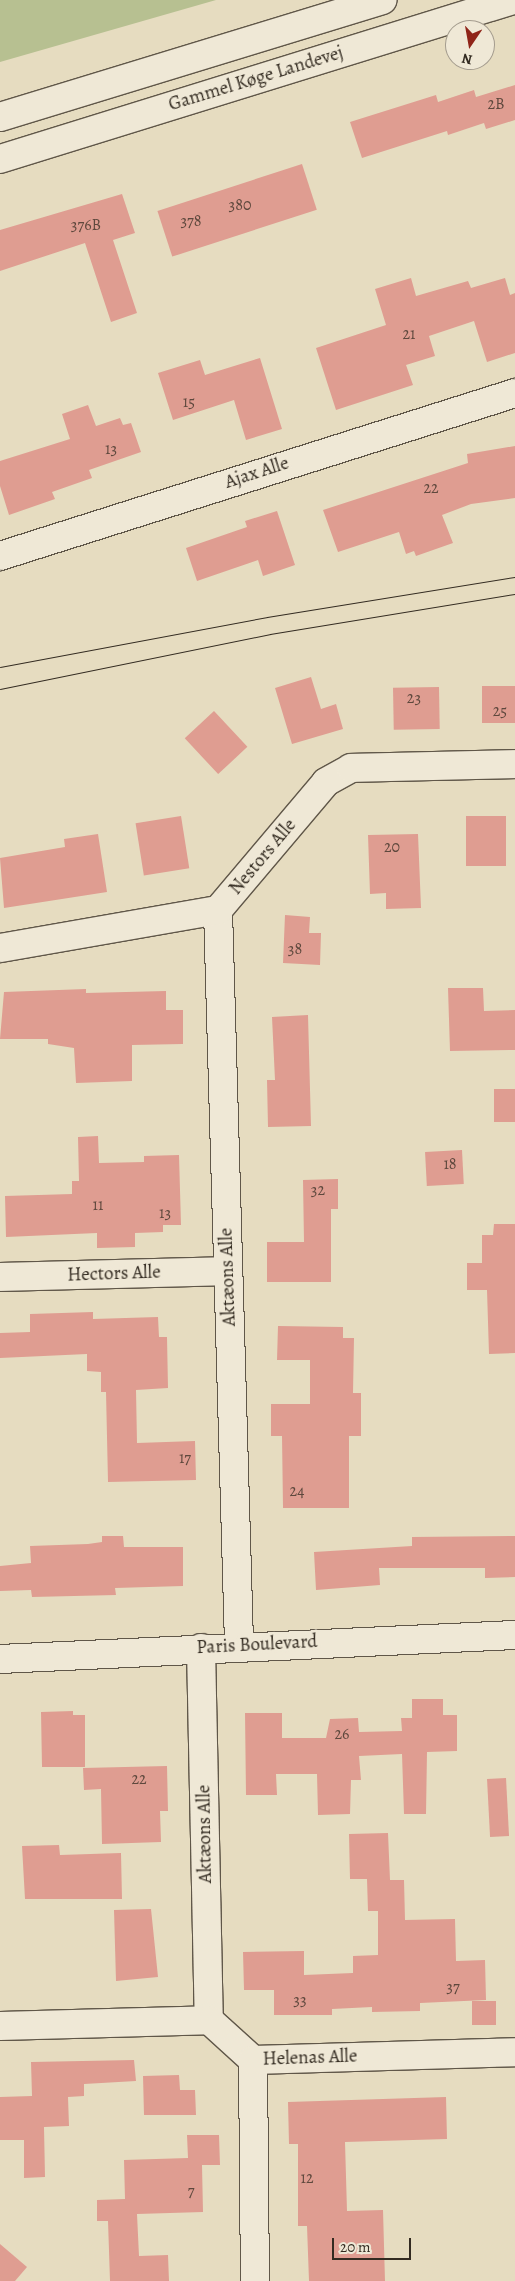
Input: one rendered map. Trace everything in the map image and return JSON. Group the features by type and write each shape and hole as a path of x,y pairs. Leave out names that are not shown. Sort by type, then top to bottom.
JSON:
{"street":[{"name":"Gammel Køge Landevej","path":"0,117 382,0"},
{"name":"Gammel Køge Landevej","path":"0,159 513,0"},
{"name":"Ajax Alle","path":"0,556 515,392"},
{"name":"Nestors Alle","path":"0,948 218,910 326,782 351,768 515,764"},
{"name":"Aktæons Alle","path":"218,910 239,1645"},
{"name":"Hectors Alle","path":"0,1277 228,1271"},
{"name":"Paris Boulevard","path":"0,1658 239,1645 515,1635"},
{"name":"Aktæons Alle","path":"201,1648 209,2020"},
{"path":"0,2026 209,2020"},
{"name":"Helenas Alle","path":"209,2020 254,2060 515,2052"},
{"path":"254,2060 255,2281"}],"green space":[{"path":"0,0 216,0 0,62"}],"building":[{"path":"515,85 515,120 486,129 484,123 448,135 447,131 362,158 350,122 436,95 438,102 474,90 476,97"},
{"path":"302,164 317,210 172,257 157,211"},
{"path":"122,194 135,233 113,240 137,313 111,322 85,243 0,271 0,230"},
{"path":"411,278 416,296 468,281 471,288 505,278 510,295 515,293 515,353 487,362 474,321 429,336 435,356 406,365 413,385 336,410 316,348 386,325 375,289"},
{"path":"260,358 282,429 246,440 234,400 173,420 158,373 200,360 205,375"},
{"path":"88,405 96,426 120,418 123,425 131,423 141,452 89,470 92,478 52,492 55,499 9,515 0,486 0,461 70,439 62,414"},
{"path":"515,446 515,498 471,504 442,515 453,543 416,556 414,551 406,554 399,532 338,552 323,510 468,463 467,454"},
{"path":"277,511 295,565 263,576 258,560 197,581 186,548 247,527 245,521"},
{"path":"311,677 321,709 336,704 343,729 292,744 275,688"},
{"path":"482,686 515,686 515,723 482,723"},
{"path":"439,687 440,729 394,730 393,688"},
{"path":"214,711 247,747 218,774 185,738"},
{"path":"181,816 189,868 144,876 136,823"},
{"path":"466,816 506,816 506,866 466,866"},
{"path":"98,834 107,892 4,908 0,858 65,847 64,839"},
{"path":"418,834 421,908 386,909 386,893 370,894 368,835"},
{"path":"285,915 310,917 309,933 321,933 320,965 283,963"},
{"path":"448,988 483,988 484,1011 515,1010 515,1050 450,1051"},
{"path":"86,989 86,993 166,991 166,1010 183,1010 183,1044 132,1045 132,1081 76,1083 74,1048 48,1044 48,1039 0,1039 4,992"},
{"path":"308,1015 311,1126 268,1127 267,1080 275,1080 272,1017"},
{"path":"494,1089 515,1089 515,1122 494,1122"},
{"path":"98,1136 99,1163 144,1162 144,1156 179,1155 181,1225 163,1225 163,1232 135,1233 135,1247 97,1248 97,1233 6,1237 5,1196 72,1194 72,1181 79,1181 78,1137"},
{"path":"462,1150 464,1184 427,1186 425,1152"},
{"path":"338,1179 338,1209 331,1209 331,1282 267,1282 267,1242 304,1242 303,1180"},
{"path":"494,1224 515,1224 515,1353 489,1354 487,1290 467,1290 467,1263 482,1263 482,1235 493,1235"},
{"path":"93,1312 93,1319 158,1317 159,1337 167,1337 168,1388 136,1390 137,1443 195,1441 196,1480 108,1482 106,1392 101,1392 101,1372 87,1371 87,1354 0,1358 0,1333 30,1332 30,1314"},
{"path":"278,1326 343,1327 343,1338 354,1338 353,1393 361,1393 361,1436 349,1436 349,1508 283,1508 282,1436 271,1436 271,1404 310,1404 310,1360 277,1360"},
{"path":"102,1536 123,1536 124,1547 183,1547 183,1586 115,1588 116,1595 32,1597 31,1590 0,1591 0,1566 31,1563 30,1546 88,1544 102,1542"},
{"path":"515,1536 515,1577 485,1578 485,1568 379,1568 380,1585 316,1590 314,1552 412,1546 412,1537"},
{"path":"412,1699 443,1699 443,1715 457,1715 457,1751 427,1752 426,1814 404,1814 402,1754 359,1756 361,1780 351,1780 350,1814 318,1815 317,1774 276,1774 277,1795 246,1795 245,1713 282,1713 282,1738 326,1738 330,1719 358,1718 359,1732 402,1731 401,1718 412,1718"},
{"path":"73,1711 73,1715 85,1715 85,1767 42,1767 41,1712"},
{"path":"167,1766 168,1811 160,1811 161,1842 102,1844 101,1789 84,1790 83,1768"},
{"path":"506,1778 509,1836 490,1837 487,1779"},
{"path":"388,1833 390,1880 404,1880 405,1920 455,1919 456,1961 485,1960 486,2000 420,2003 420,2011 372,2012 372,2007 332,2009 332,2015 274,2015 274,1990 244,1990 243,1952 304,1951 304,1975 353,1973 353,1956 378,1955 378,1911 368,1911 367,1879 350,1879 349,1834"},
{"path":"59,1845 60,1855 121,1853 122,1899 25,1899 22,1846"},
{"path":"151,1909 158,1977 116,1981 114,1910"},
{"path":"472,2001 496,2001 496,2025 472,2025"},
{"path":"134,2060 136,2081 84,2084 84,2096 68,2097 69,2126 44,2127 45,2177 24,2178 24,2140 0,2140 0,2097 32,2096 31,2062"},
{"path":"179,2075 180,2090 195,2090 196,2115 144,2115 143,2076"},
{"path":"446,2097 447,2139 345,2142 347,2211 383,2210 385,2281 309,2281 307,2226 298,2226 298,2144 289,2144 288,2102"},
{"path":"187,2135 219,2135 220,2165 202,2165 203,2212 137,2214 139,2256 168,2255 169,2281 110,2281 108,2221 97,2221 97,2200 125,2199 124,2160 188,2158"},
{"path":"0,2244 27,2267 15,2281 0,2281"}],"tram line":[{"path":"0,667 267,617 515,577"},
{"path":"0,689 270,634 515,594"}]}
